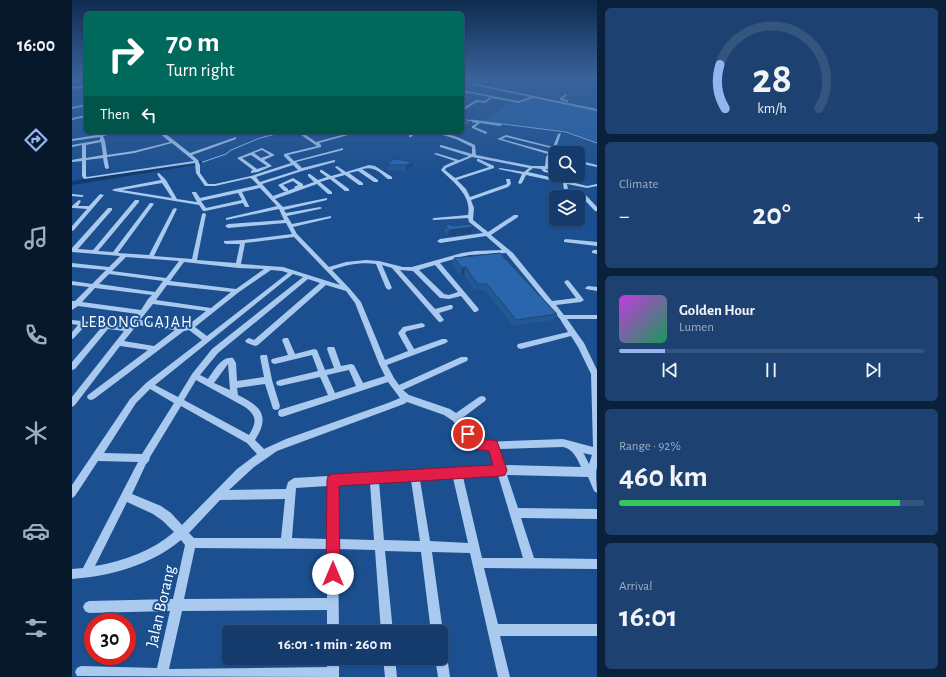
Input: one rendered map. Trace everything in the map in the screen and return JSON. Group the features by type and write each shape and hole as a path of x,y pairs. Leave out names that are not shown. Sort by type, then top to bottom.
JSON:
{"street":[{"path":"72,119 76,116 84,116"},
{"path":"464,120 500,125"},
{"path":"480,122 472,127 486,133"},
{"path":"164,135 168,134"},
{"path":"300,134 320,146 285,155 301,170"},
{"path":"316,143 350,134"},
{"path":"442,134 472,144 475,149 472,156 443,169 463,188 469,199 472,208 470,216 471,221 508,251 562,316 583,349 595,374 596,452 589,471"},
{"path":"554,146 560,134"},
{"path":"72,140 102,135 107,168"},
{"path":"164,135 197,163 198,173 218,196"},
{"path":"549,147 506,136 499,139 549,155"},
{"path":"188,154 235,138"},
{"path":"188,154 224,139"},
{"path":"72,146 103,141"},
{"path":"72,161 134,152 173,142"},
{"path":"84,144 84,176 86,178 197,163"},
{"path":"441,146 472,156 532,167 549,167"},
{"path":"261,160 273,155 262,149 238,158 254,175 260,185 271,197 295,235 348,290 360,307 390,378 406,398 447,412 456,418 476,445 563,443 596,452"},
{"path":"208,185 215,185 254,175 342,149"},
{"path":"251,152 270,166 254,175"},
{"path":"436,154 458,162"},
{"path":"455,179 493,167 472,156"},
{"path":"549,156 545,167 545,171 549,172"},
{"path":"164,181 114,190 176,200 200,202 260,185 301,170 334,161"},
{"path":"585,163 597,166"},
{"path":"271,197 372,166 390,178"},
{"path":"337,167 360,184"},
{"path":"520,183 525,173 532,167"},
{"path":"359,169 376,181"},
{"path":"500,169 549,178"},
{"path":"321,171 346,190"},
{"path":"159,174 176,200"},
{"path":"309,175 330,193"},
{"path":"469,199 506,186 509,184 508,180"},
{"path":"567,190 566,182 588,187 597,185"},
{"path":"145,184 152,196"},
{"path":"271,197 286,190"},
{"path":"194,193 205,210 246,204 239,191"},
{"path":"72,195 82,196"},
{"path":"72,230 102,195"},
{"path":"585,198 597,210"},
{"path":"284,216 325,199"},
{"path":"79,201 74,207 91,208"},
{"path":"94,252 137,201"},
{"path":"115,253 152,204"},
{"path":"228,226 320,208"},
{"path":"73,250 110,209"},
{"path":"151,257 176,209"},
{"path":"194,262 204,214"},
{"path":"228,219 284,216 329,217"},
{"path":"434,219 470,216"},
{"path":"440,241 488,234 516,216"},
{"path":"226,242 243,242 295,235"},
{"path":"566,241 597,244"},
{"path":"238,266 243,242"},
{"path":"73,250 282,269 348,290"},
{"path":"328,269 348,262 378,263 394,267 414,268 464,254 508,251"},
{"path":"74,304 125,254"},
{"path":"72,403 183,260"},
{"path":"436,262 476,310"},
{"path":"378,263 389,288"},
{"path":"72,265 236,291"},
{"path":"394,267 442,320"},
{"path":"91,397 236,291 270,268"},
{"path":"414,268 442,296 449,297 462,293"},
{"path":"72,493 127,408 149,386 291,273"},
{"path":"86,573 146,458 195,376 215,351 307,277"},
{"path":"551,303 581,300 567,282"},
{"path":"72,283 157,294"},
{"path":"249,341 255,343 324,283"},
{"path":"588,288 597,289"},
{"path":"150,301 212,310"},
{"path":"74,304 142,312"},
{"path":"434,312 450,307"},
{"path":"562,316 597,317"},
{"path":"72,322 129,329"},
{"path":"135,322 186,328 207,340"},
{"path":"72,336 83,324"},
{"path":"413,353 402,336 402,331 422,326"},
{"path":"72,367 106,327"},
{"path":"521,346 573,333"},
{"path":"286,340 292,356"},
{"path":"383,364 444,341"},
{"path":"119,343 156,349"},
{"path":"331,349 338,370"},
{"path":"275,360 314,352 332,396"},
{"path":"264,357 268,380 276,406"},
{"path":"398,389 464,359"},
{"path":"209,384 228,360 232,363 234,397"},
{"path":"280,383 352,367 361,387"},
{"path":"195,376 253,407 260,423 250,440"},
{"path":"282,413 390,378"},
{"path":"233,385 268,380"},
{"path":"149,386 250,440 263,454"},
{"path":"72,574 107,569 149,555 165,546 182,533 218,495 263,454 288,443 401,402 406,398"},
{"path":"456,418 482,399"},
{"path":"493,445 530,563"},
{"path":"574,446 597,488"},
{"path":"95,457 146,458"},
{"path":"286,544 290,494 293,484 333,480 501,470 589,471"},
{"path":"457,473 504,677"},
{"path":"415,475 425,531 425,546 436,625"},
{"path":"374,478 386,625"},
{"path":"333,480 333,625"},
{"path":"218,495 290,494"},
{"path":"126,496 157,510 167,517 192,542 474,548"},
{"path":"514,513 597,514"},
{"name":"Jalan Borang","path":"162,676 192,542"},
{"path":"477,563 597,564"},
{"path":"89,607 333,604"},
{"path":"494,630 597,630"},
{"path":"390,665 391,677"},
{"path":"442,665 444,677"},
{"path":"81,672 162,676 333,675"}],"shaded area":[{"path":"498,111 595,111 597,111 597,142 566,131 483,121"}],"building":[{"path":"464,120 472,122 465,126"},
{"path":"393,159 413,162 406,165 388,165"},
{"path":"451,224 452,226 470,224 473,227 449,230 445,225"},
{"path":"500,253 557,314 516,320 487,284 477,284 466,267 462,268 454,258"}],"waterway":[{"path":"471,120 566,132 597,143"},
{"path":"200,163 226,154 231,150 260,138 276,134"},
{"path":"72,183 200,163"}],"district":[{"name":"LEBONG GAJAH","path":"137,321"}],"route":[{"path":"333,574 333,480 501,470 493,445 476,445 468,434"}]}
